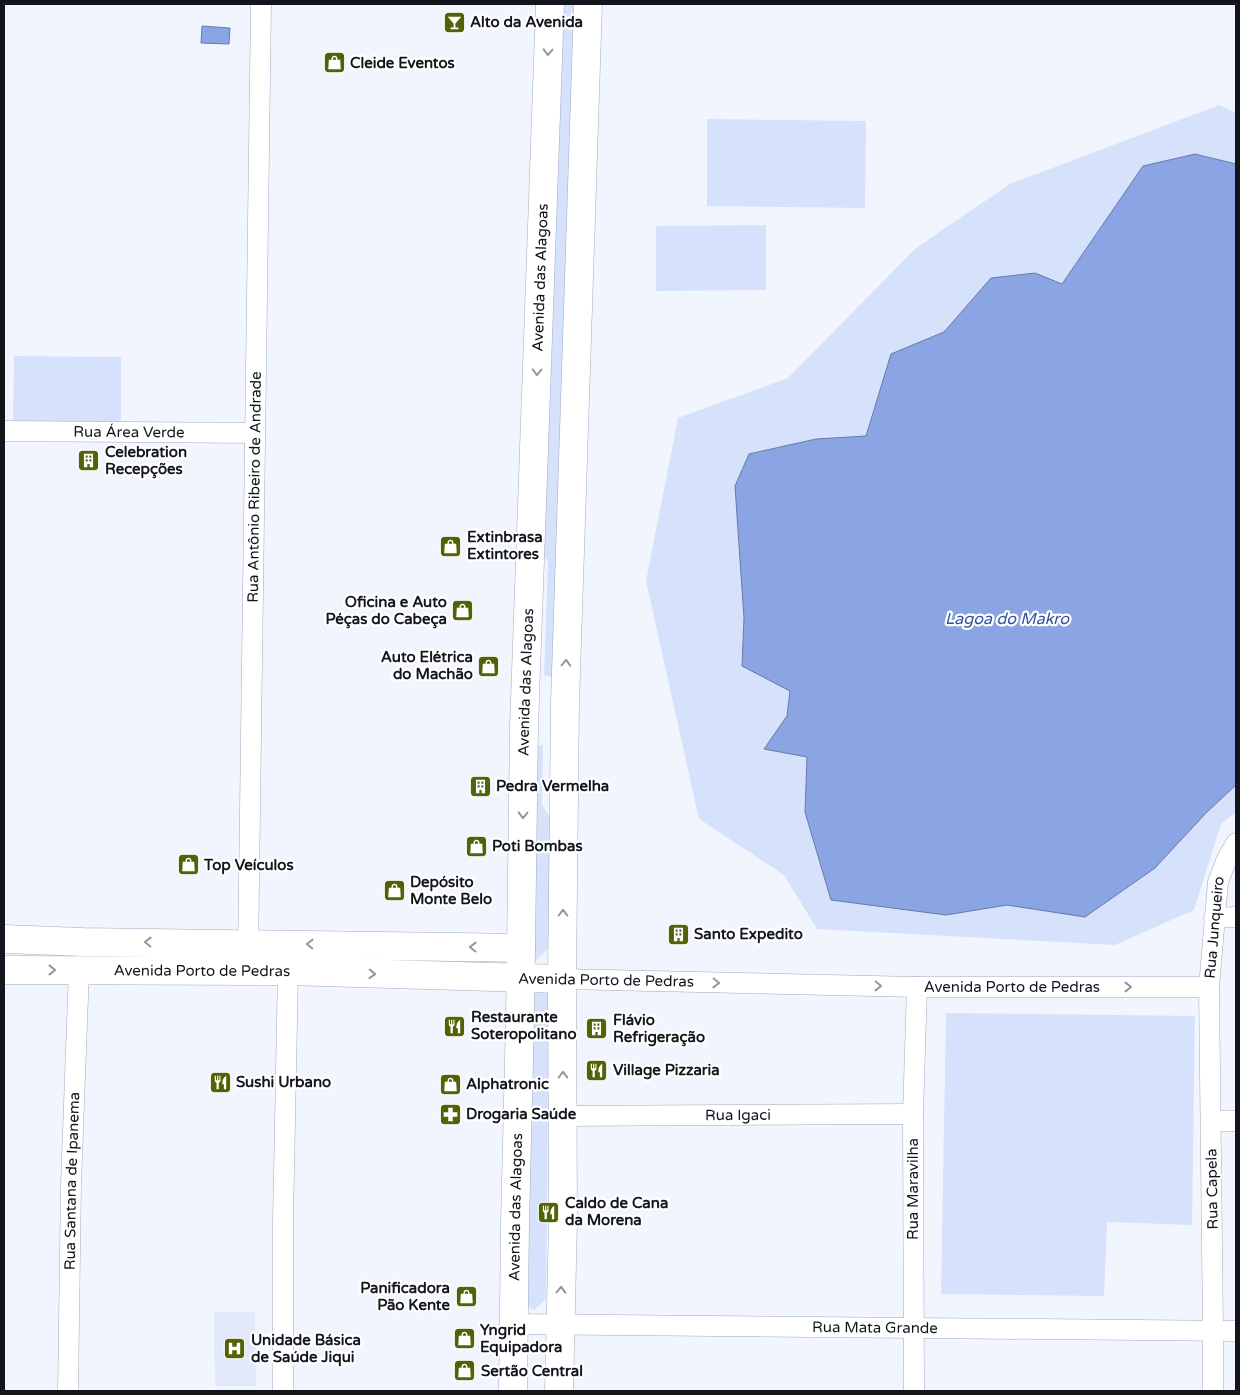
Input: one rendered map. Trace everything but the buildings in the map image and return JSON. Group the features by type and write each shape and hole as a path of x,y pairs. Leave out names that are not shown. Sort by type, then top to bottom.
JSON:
{"main road":[{"name":"Avenida das Alagoas","path":"513,1391 524,727 550,4"},
{"path":"559,1391 563,1221 562,979 565,703 588,4"},
{"path":"530,565 540,593 539,690 543,698 565,703"},
{"path":"524,727 541,730 547,733 551,740 552,794 564,813"},
{"name":"Avenida Porto de Pedras","path":"4,939 82,942 521,948"},
{"name":"Avenida Porto de Pedras","path":"4,970 288,971 562,979"}],"street":[{"name":"Rua Antônio Ribeiro de Andrade","path":"247,971 249,944 260,4"},
{"name":"Rua Área Verde","path":"4,431 255,433"},
{"name":"Rua Junqueiro","path":"1209,987 1218,882 1226,861 1236,843"},
{"path":"1214,918 1236,917"},
{"name":"Rua Santana de Ipanema","path":"68,1391 71,1184 79,970"},
{"path":"283,1391 283,1222 288,971"},
{"name":"Avenida Porto de Pedras","path":"562,979 917,987 1209,987"},
{"name":"Rua Maravilha","path":"914,1391 913,1114 917,987"},
{"name":"Rua Capela","path":"1209,987 1213,1391"},
{"name":"Rua Igaci","path":"563,1116 913,1114"},
{"path":"1211,1121 1236,1121"},
{"name":"Rua Mata Grande","path":"514,1324 1236,1331"}],"shaded area":[{"path":"559,4 582,4 552,677 544,675 548,561 539,551"},
{"name":"Lagoa do Makro","path":"1219,105 1236,113 1236,812 1221,824 1194,910 1115,945 817,929 784,875 699,819 646,581 678,418 788,378 916,248 1010,184"},
{"path":"707,119 866,121 865,208 707,206"},
{"path":"766,225 766,290 656,291 656,226"},
{"path":"14,356 121,357 121,423 13,422"},
{"path":"543,745 542,805 553,822 551,946 530,966 535,746"},
{"path":"529,990 549,992 546,1299 534,1310 523,1303"},
{"path":"946,1013 1195,1016 1192,1225 1107,1222 1104,1296 941,1294"},
{"name":"Unidade Básica de Saúde Jiqui","path":"214,1312 255,1312 256,1386 215,1386"}],"water":[{"path":"202,26 230,28 229,44 201,43"},
{"name":"Lagoa do Makro","path":"1195,154 1236,164 1236,785 1206,813 1155,868 1085,917 1007,905 946,915 831,900 805,812 807,757 764,749 787,716 790,691 742,666 744,618 735,486 749,454 816,439 866,436 891,354 944,332 991,278 1035,273 1062,284 1143,166"}],"place":[{"name":"Alto da Avenida","path":"454,22"},
{"name":"Cleide Eventos","path":"334,63"},
{"name":"Celebration Recepções","path":"89,461"},
{"name":"Extinbrasa Extintores","path":"451,546"},
{"name":"Oficina e Auto Péças do Cabeça","path":"463,611"},
{"name":"Auto Elétrica do Machão","path":"489,666"},
{"name":"Pedra Vermelha","path":"480,786"},
{"name":"Poti Bombas","path":"476,846"},
{"name":"Top Veículos","path":"188,865"},
{"name":"Depósito Monte Belo","path":"394,891"},
{"name":"Santo Expedito","path":"678,934"},
{"name":"Restaurante Soteropolitano","path":"455,1026"},
{"name":"Flávio Refrigeração","path":"597,1029"},
{"name":"Village Pizzaria","path":"597,1070"},
{"name":"Sushi Urbano","path":"220,1082"},
{"name":"Alphatronic","path":"450,1084"},
{"name":"Drogaria Saúde","path":"450,1114"},
{"name":"Caldo de Cana da Morena","path":"549,1212"},
{"name":"Panificadora Pão Kente","path":"466,1297"},
{"name":"Yngrid Equipadora","path":"464,1339"},
{"name":"Unidade Básica de Saúde Jiqui","path":"235,1349"},
{"name":"Sertão Central","path":"465,1371"}]}
